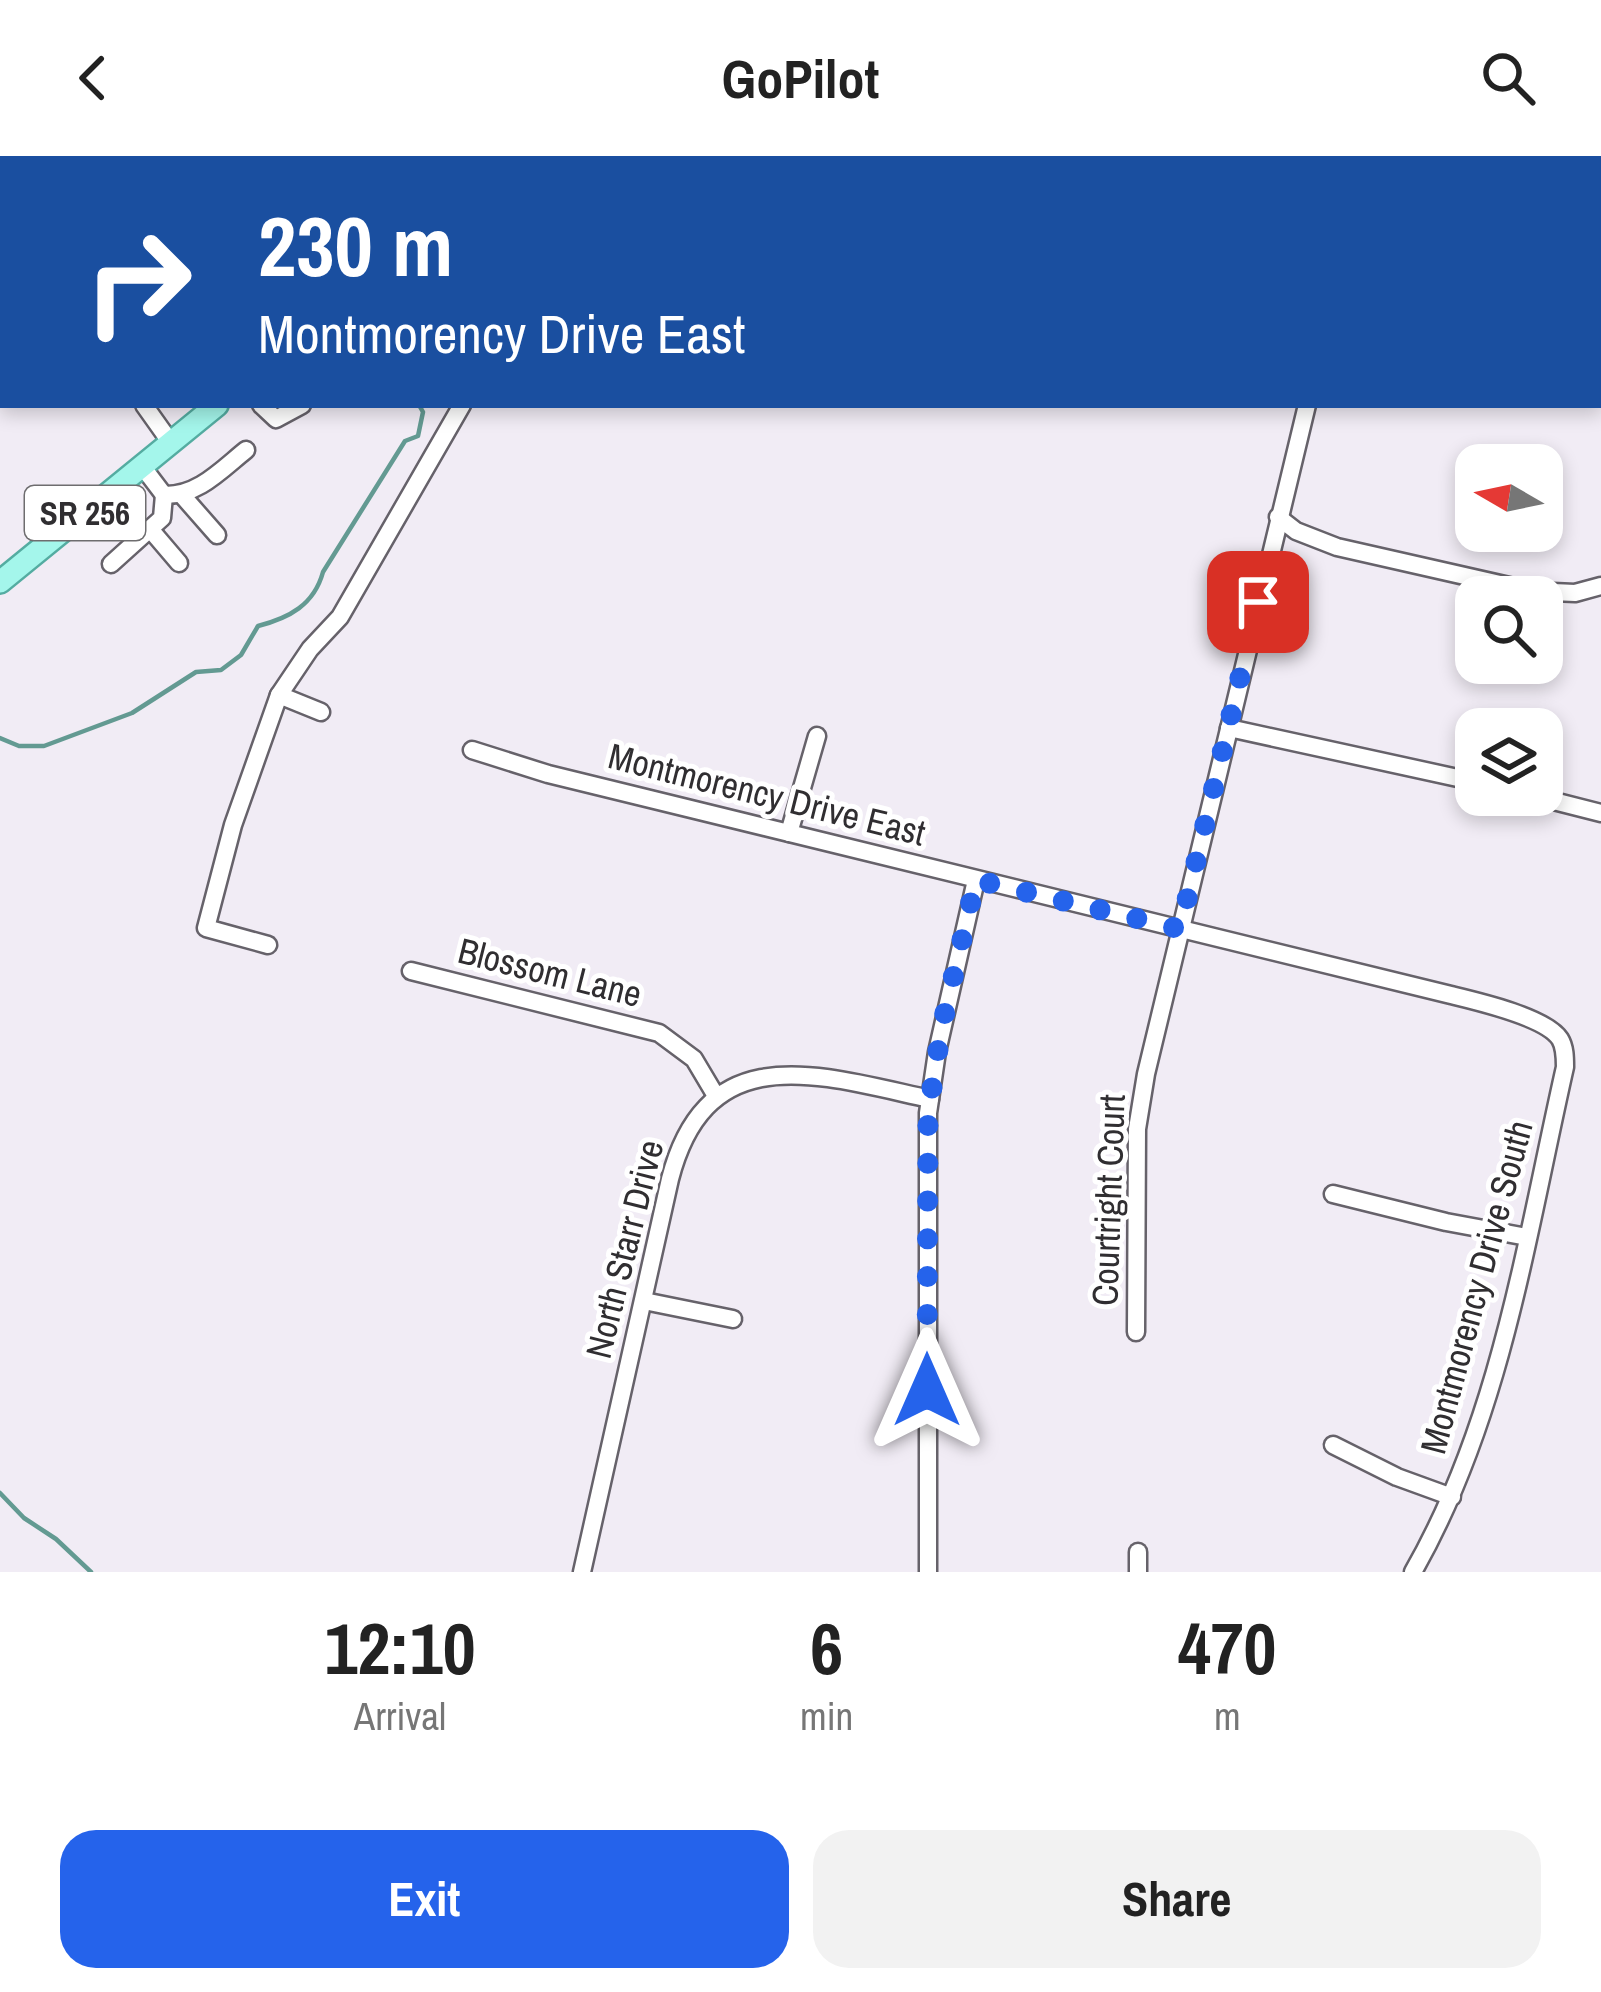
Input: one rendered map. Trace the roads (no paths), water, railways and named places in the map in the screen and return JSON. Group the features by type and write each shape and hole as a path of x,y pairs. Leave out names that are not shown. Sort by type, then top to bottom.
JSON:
{"main road":[{"name":"SR 256","path":"0,582 214,408"}],"street":[{"path":"146,408 170,443"},
{"path":"264,408 276,419 296,408"},
{"path":"268,945 206,928 233,825 279,695 340,617 460,408"},
{"name":"Courtright Court","path":"1136,1332 1137,1129 1146,1074 1306,408"},
{"path":"172,495 196,489 246,450"},
{"path":"142,466 218,536"},
{"path":"111,564 162,518 172,495"},
{"path":"1278,518 1313,540 1337,547 1531,591 1575,593 1601,586"},
{"path":"150,529 179,563"},
{"path":"279,695 322,712"},
{"path":"1229,728 1455,777"},
{"path":"789,833 817,736"},
{"name":"Montmorency Drive East","path":"472,750 548,774 1472,1000 1534,1023"},
{"path":"1563,803 1601,813"},
{"path":"928,1572 926,1162 930,1099 976,880"},
{"name":"Blossom Lane","path":"411,971 659,1033 694,1059 716,1096"},
{"name":"Montmorency Drive South","path":"1413,1572 1452,1497 1482,1423 1565,1067 1559,1038 1534,1023"},
{"path":"716,1096 742,1082 792,1076 827,1078 930,1099"},
{"name":"North Starr Drive","path":"582,1572 675,1159 693,1120 716,1096"},
{"path":"1333,1193 1527,1237"},
{"path":"644,1301 733,1319"},
{"path":"1333,1445 1396,1477 1452,1497"},
{"path":"1138,1552 1138,1572"},
{"path":"582,1572 591,1572"}],"waterway":[{"path":"0,738 19,746 44,746 132,713 196,672 221,670 241,655 258,626 290,614 313,593 405,441 418,436 421,408"},
{"path":"0,1493 91,1572"}]}
